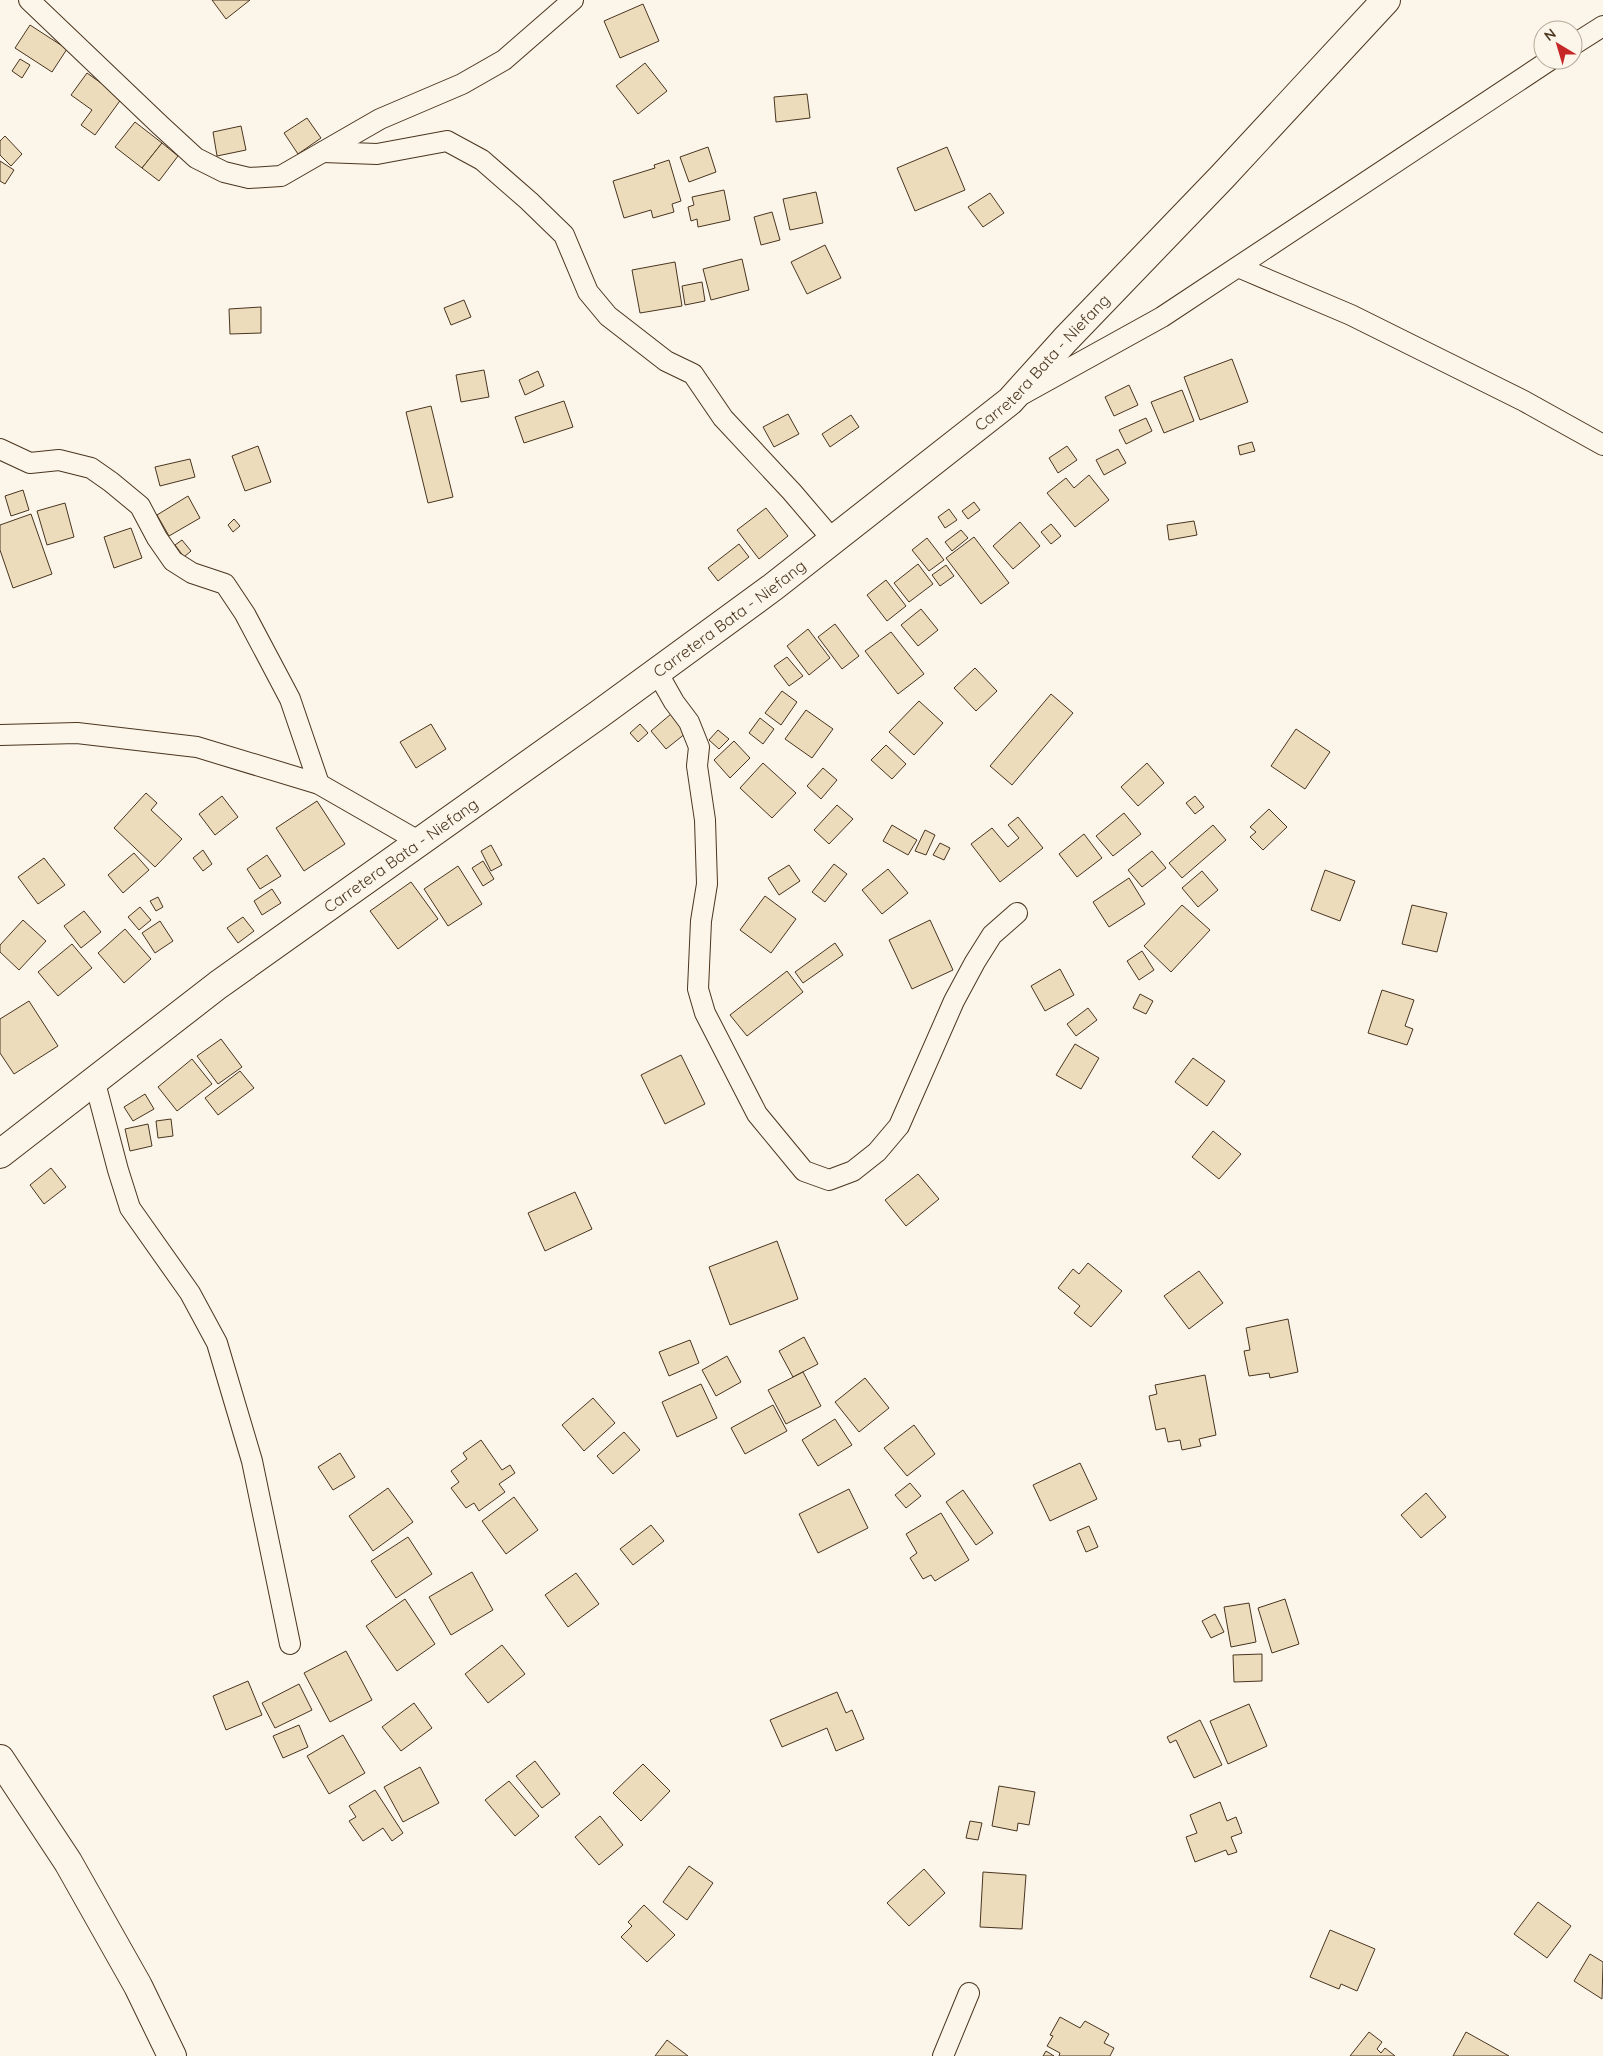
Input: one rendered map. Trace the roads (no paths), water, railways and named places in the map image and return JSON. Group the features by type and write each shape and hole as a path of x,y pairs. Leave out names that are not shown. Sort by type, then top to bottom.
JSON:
{"main road":[{"name":"Carretera Bata - Niefang","path":"0,1154 94,1079 218,985 420,842 773,587 1010,401 1065,340 1222,177 1386,0"},
{"path":"0,1759 68,1862 138,1986 172,2056"}],"street":[{"path":"29,0 196,158 224,172 249,178 281,176 380,119 462,84 504,60 573,0"},
{"path":"1583,39 1603,26"},
{"path":"1010,401 1162,317 1535,70"},
{"path":"323,152 377,154 447,141 482,160 564,235 588,292 608,316 666,361 693,374 723,418 792,492 833,540"},
{"path":"1238,267 1351,314 1524,401 1603,445"},
{"path":"0,449 30,462 59,460 90,468 111,482 140,506 157,538 173,561 192,573 225,584 245,614 290,699 319,784"},
{"path":"657,672 674,702 689,722 699,747 697,766 705,820 707,884 701,921 698,989 705,1013 757,1114 804,1171 828,1180 853,1171 878,1152 900,1126 954,1001 975,962 992,935 1017,913"},
{"path":"0,735 77,733 197,747 319,784 420,842"},
{"path":"94,1079 130,1208 190,1293 217,1343 252,1461 290,1644"},
{"path":"943,2056 969,1993"}]}
